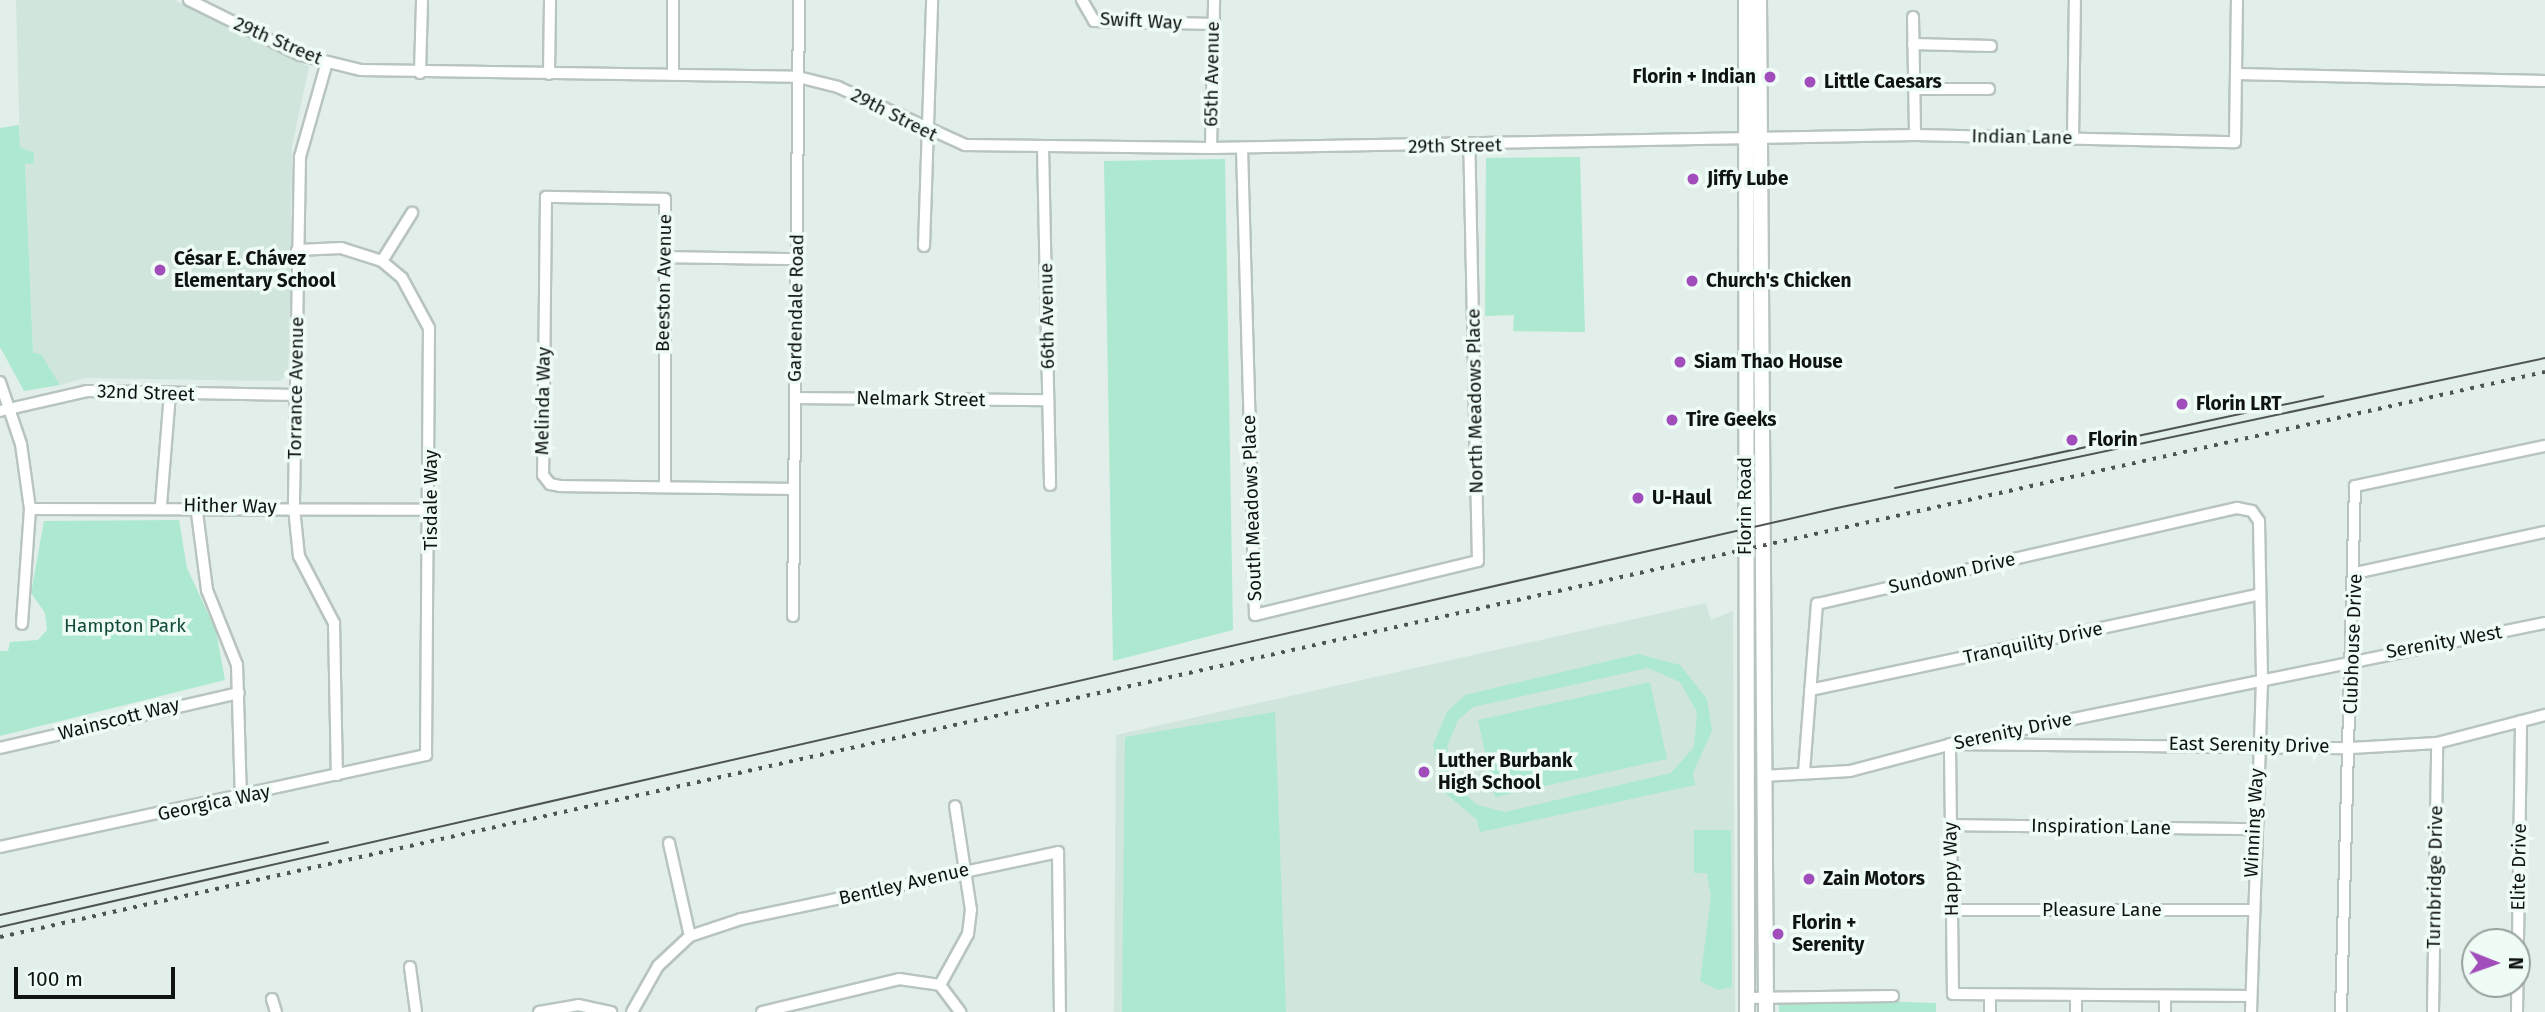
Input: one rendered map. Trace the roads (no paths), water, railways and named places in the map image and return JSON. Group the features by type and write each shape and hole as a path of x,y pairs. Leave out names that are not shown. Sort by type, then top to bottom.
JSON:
{"main road":[{"name":"Florin Road","path":"1746,0 1742,139 1746,1005"},
{"name":"Florin Road","path":"1759,0 1766,1005"},
{"path":"1746,755 1763,776"}],"street":[{"name":"29th Street","path":"189,0 327,62 420,73 798,77 838,87 930,134 965,145 1242,148 1742,139"},
{"path":"420,73 422,0"},
{"path":"549,74 550,0"},
{"path":"673,0 673,75"},
{"name":"Gardendale Road","path":"793,616 799,0"},
{"path":"924,246 930,134 932,0"},
{"name":"Swift Way","path":"1082,0 1094,20 1213,24"},
{"name":"65th Avenue","path":"1211,148 1214,0"},
{"path":"2073,138 2075,0"},
{"path":"2237,0 2236,74 2545,81"},
{"path":"1913,17 1914,135"},
{"path":"1913,44 1991,46"},
{"name":"Torrance Avenue","path":"327,62 302,137 297,250 294,508 299,556 334,623 337,775"},
{"name":"Indian Lane","path":"1742,139 1914,135 2235,142 2236,74"},
{"path":"1914,89 1989,89"},
{"name":"North Meadows Place","path":"1387,583 1478,561 1469,146"},
{"name":"66th Avenue","path":"1043,147 1050,485"},
{"name":"South Meadows Place","path":"1242,148 1255,615 1387,583"},
{"name":"Beeston Avenue","path":"546,197 666,199 665,487"},
{"name":"Melinda Way","path":"546,197 543,475 560,486 794,489"},
{"path":"382,261 412,213"},
{"name":"Tisdale Way","path":"297,250 341,248 382,261 407,285 429,328 430,510 426,755"},
{"path":"664,257 796,259"},
{"path":"0,382 4,410 24,461 30,509 22,624"},
{"name":"32nd Street","path":"4,410 56,394 296,395"},
{"path":"161,505 170,394"},
{"name":"Nelmark Street","path":"795,398 1048,400"},
{"name":"Clubhouse Drive","path":"2341,1012 2351,748 2349,659 2355,573 2356,486 2545,446"},
{"path":"196,505 207,590 237,665 241,796"},
{"name":"Hither Way","path":"30,509 196,505 430,510"},
{"name":"Sundown Drive","path":"1804,772 1817,604 2237,508 2252,511"},
{"name":"Winning Way","path":"2251,1012 2252,829 2262,681 2256,595 2259,524 2252,511"},
{"path":"2355,573 2545,532"},
{"name":"Tranquility Drive","path":"1810,690 2256,595"},
{"name":"Serenity West","path":"2262,681 2349,659 2545,623"},
{"name":"Serenity Drive","path":"1763,776 1850,771 1950,744 2262,681"},
{"name":"Wainscott Way","path":"0,748 239,693"},
{"name":"East Serenity Drive","path":"1950,744 2258,743 2351,748 2437,743 2545,715"},
{"name":"Elite Drive","path":"2517,1012 2521,721"},
{"name":"Turnbridge Drive","path":"2433,1012 2437,743"},
{"name":"Happy Way","path":"1950,744 1953,994 1990,995"},
{"name":"Georgica Way","path":"0,847 426,755"},
{"path":"940,985 968,934 970,869 955,806"},
{"name":"Inspiration Lane","path":"1950,825 2252,829"},
{"path":"668,843 690,936"},
{"name":"Bentley Avenue","path":"632,1012 658,966 690,936 741,919 1058,852 1060,1012"},
{"name":"Pleasure Lane","path":"1952,909 2251,910"},
{"path":"410,967 416,1012"},
{"path":"762,1012 899,979 940,985 960,1012"},
{"path":"1990,1012 1990,995 2251,996"},
{"path":"1746,1005 1893,996"},
{"path":"2076,996 2076,1012"},
{"path":"2165,996 2165,1012"},
{"path":"272,999 276,1012"},
{"path":"539,1012 578,1005 611,1012"}],"tram line":[{"path":"0,927 1837,508 2545,358"},
{"path":"1895,488 2323,396"},
{"path":"0,915 328,842"}],"railway":[{"path":"0,937 2545,372"}],"place":[{"name":"Florin + Indian","path":"1770,77"},
{"name":"Little Caesars","path":"1810,82"},
{"name":"Jiffy Lube","path":"1693,179"},
{"name":"César E. Chávez Elementary School","path":"160,270"},
{"name":"Church's Chicken","path":"1692,281"},
{"name":"Siam Thao House","path":"1680,362"},
{"name":"Florin LRT","path":"2182,404"},
{"name":"Tire Geeks","path":"1672,420"},
{"name":"Florin","path":"2072,440"},
{"name":"U-Haul","path":"1638,498"},
{"name":"Luther Burbank High School","path":"1424,772"},
{"name":"Zain Motors","path":"1809,879"},
{"name":"Florin + Serenity","path":"1778,934"}],"park label":[{"name":"Hampton Park","path":"125,626"}]}
